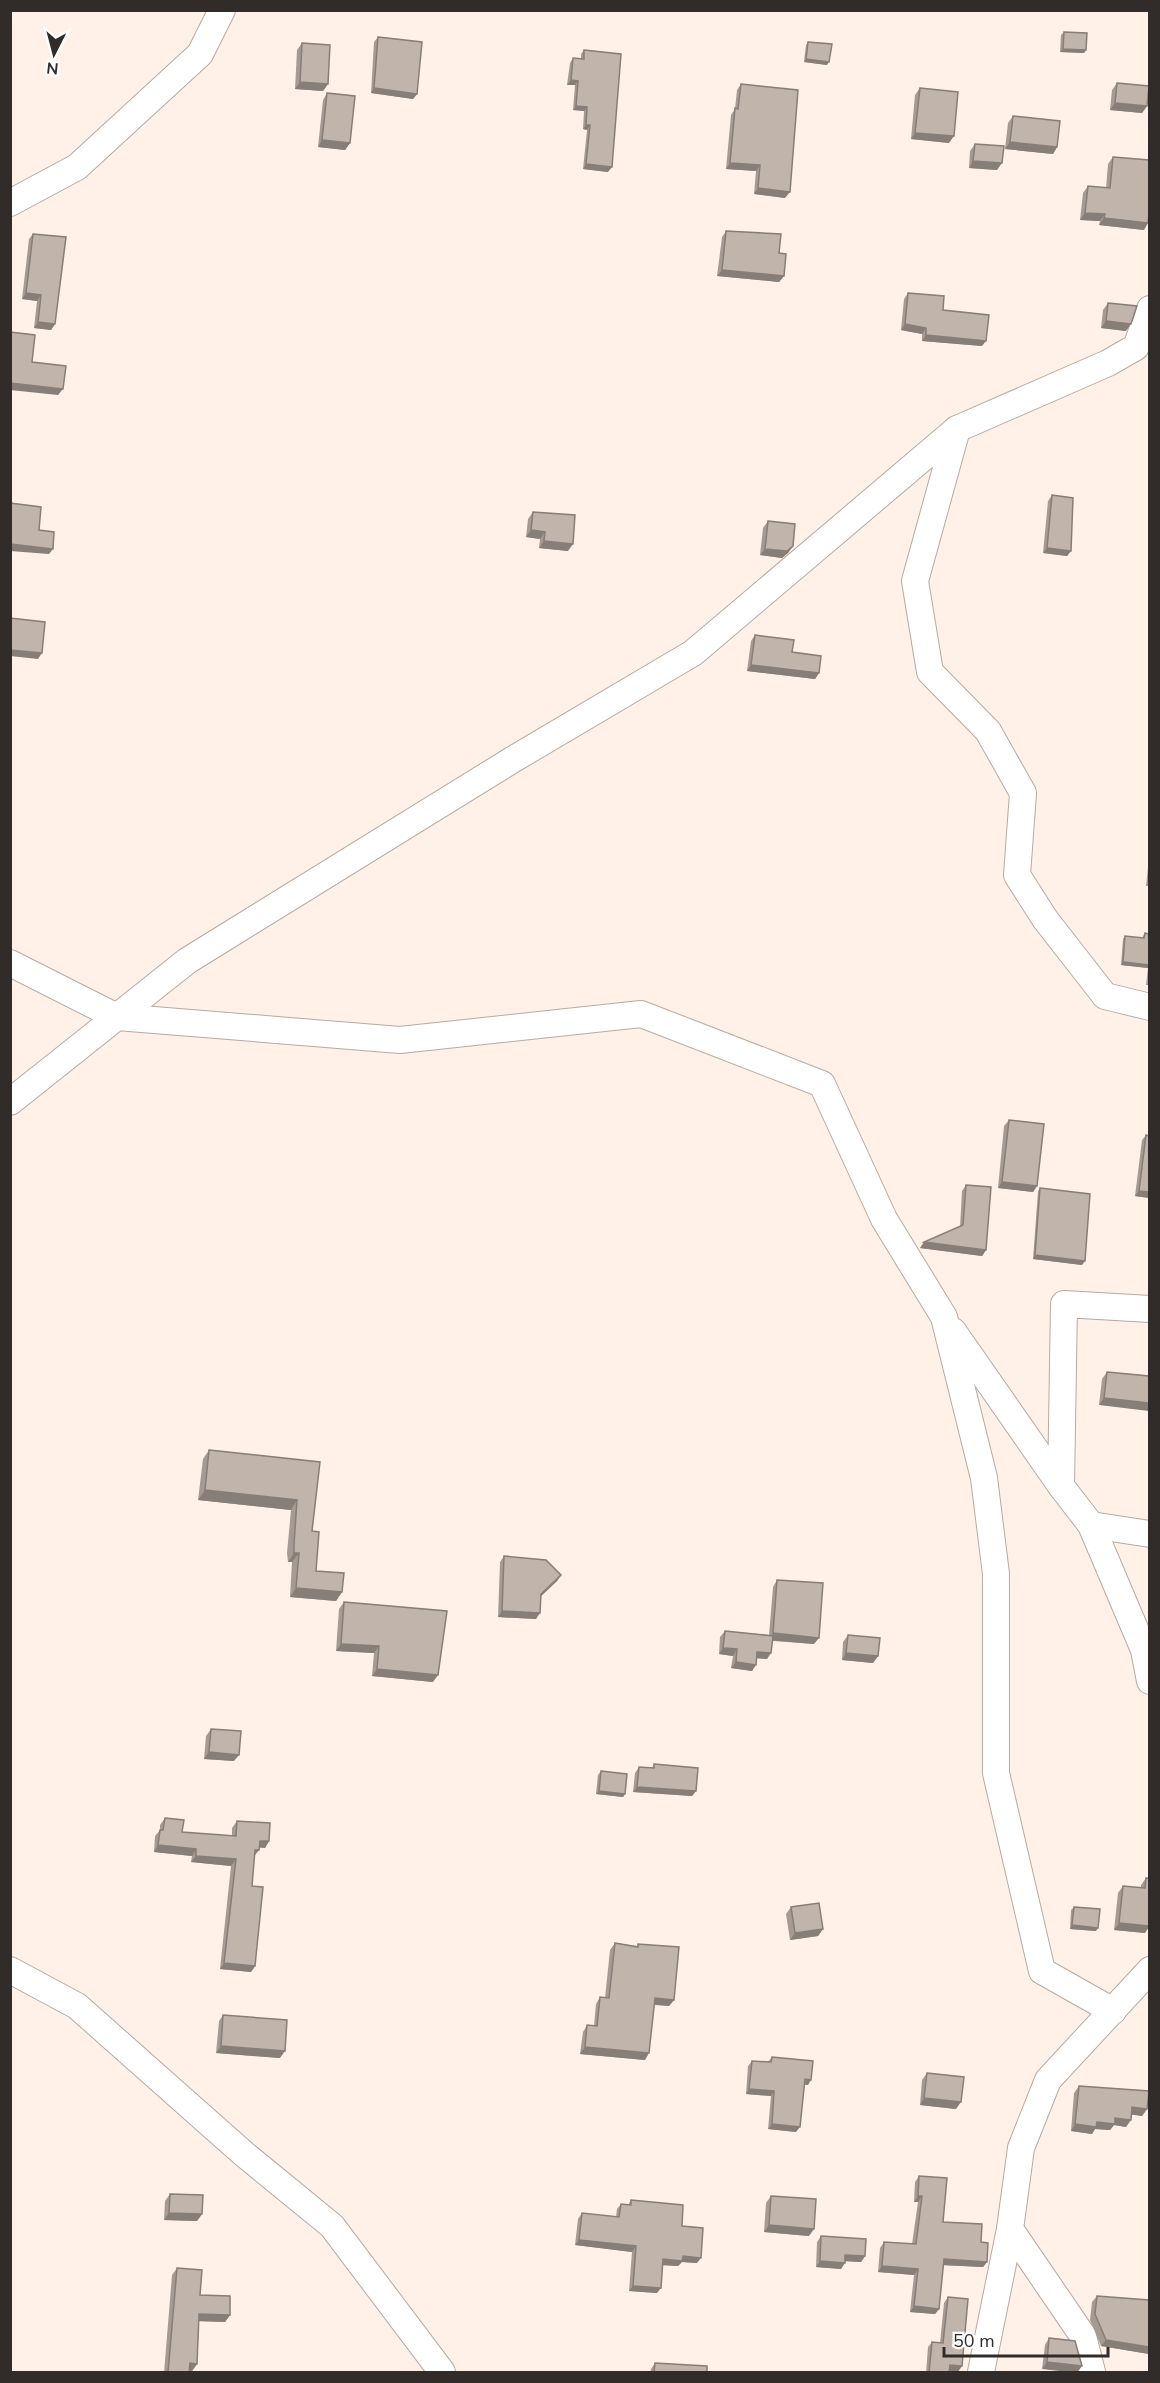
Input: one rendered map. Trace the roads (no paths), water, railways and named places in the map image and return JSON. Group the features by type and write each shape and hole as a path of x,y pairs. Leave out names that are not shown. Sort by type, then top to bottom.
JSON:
{"street":[{"path":"10,203 77,167 200,54 222,10"},
{"path":"10,1102 187,961 512,760 693,653 957,429 1108,363 1136,347 1149,309"},
{"path":"957,429 915,581 930,672 988,731 1023,793 1017,875 1045,919 1105,996 1149,1007"},
{"path":"10,963 117,1017 400,1040 641,1014 822,1084 884,1220 944,1317 1061,1486 1091,1525 1144,1650 1149,1681"},
{"path":"1061,1486 1065,1304 1149,1309"},
{"path":"944,1317 984,1478 996,1574 996,1773 1042,1971 1113,2011"},
{"path":"1091,1525 1149,1534"},
{"path":"10,1970 77,2006 244,2154 332,2226 442,2373"},
{"path":"981,2373 1010,2229 1021,2148 1048,2080 1149,1970"},
{"path":"1010,2229 1083,2336 1092,2373"}]}
